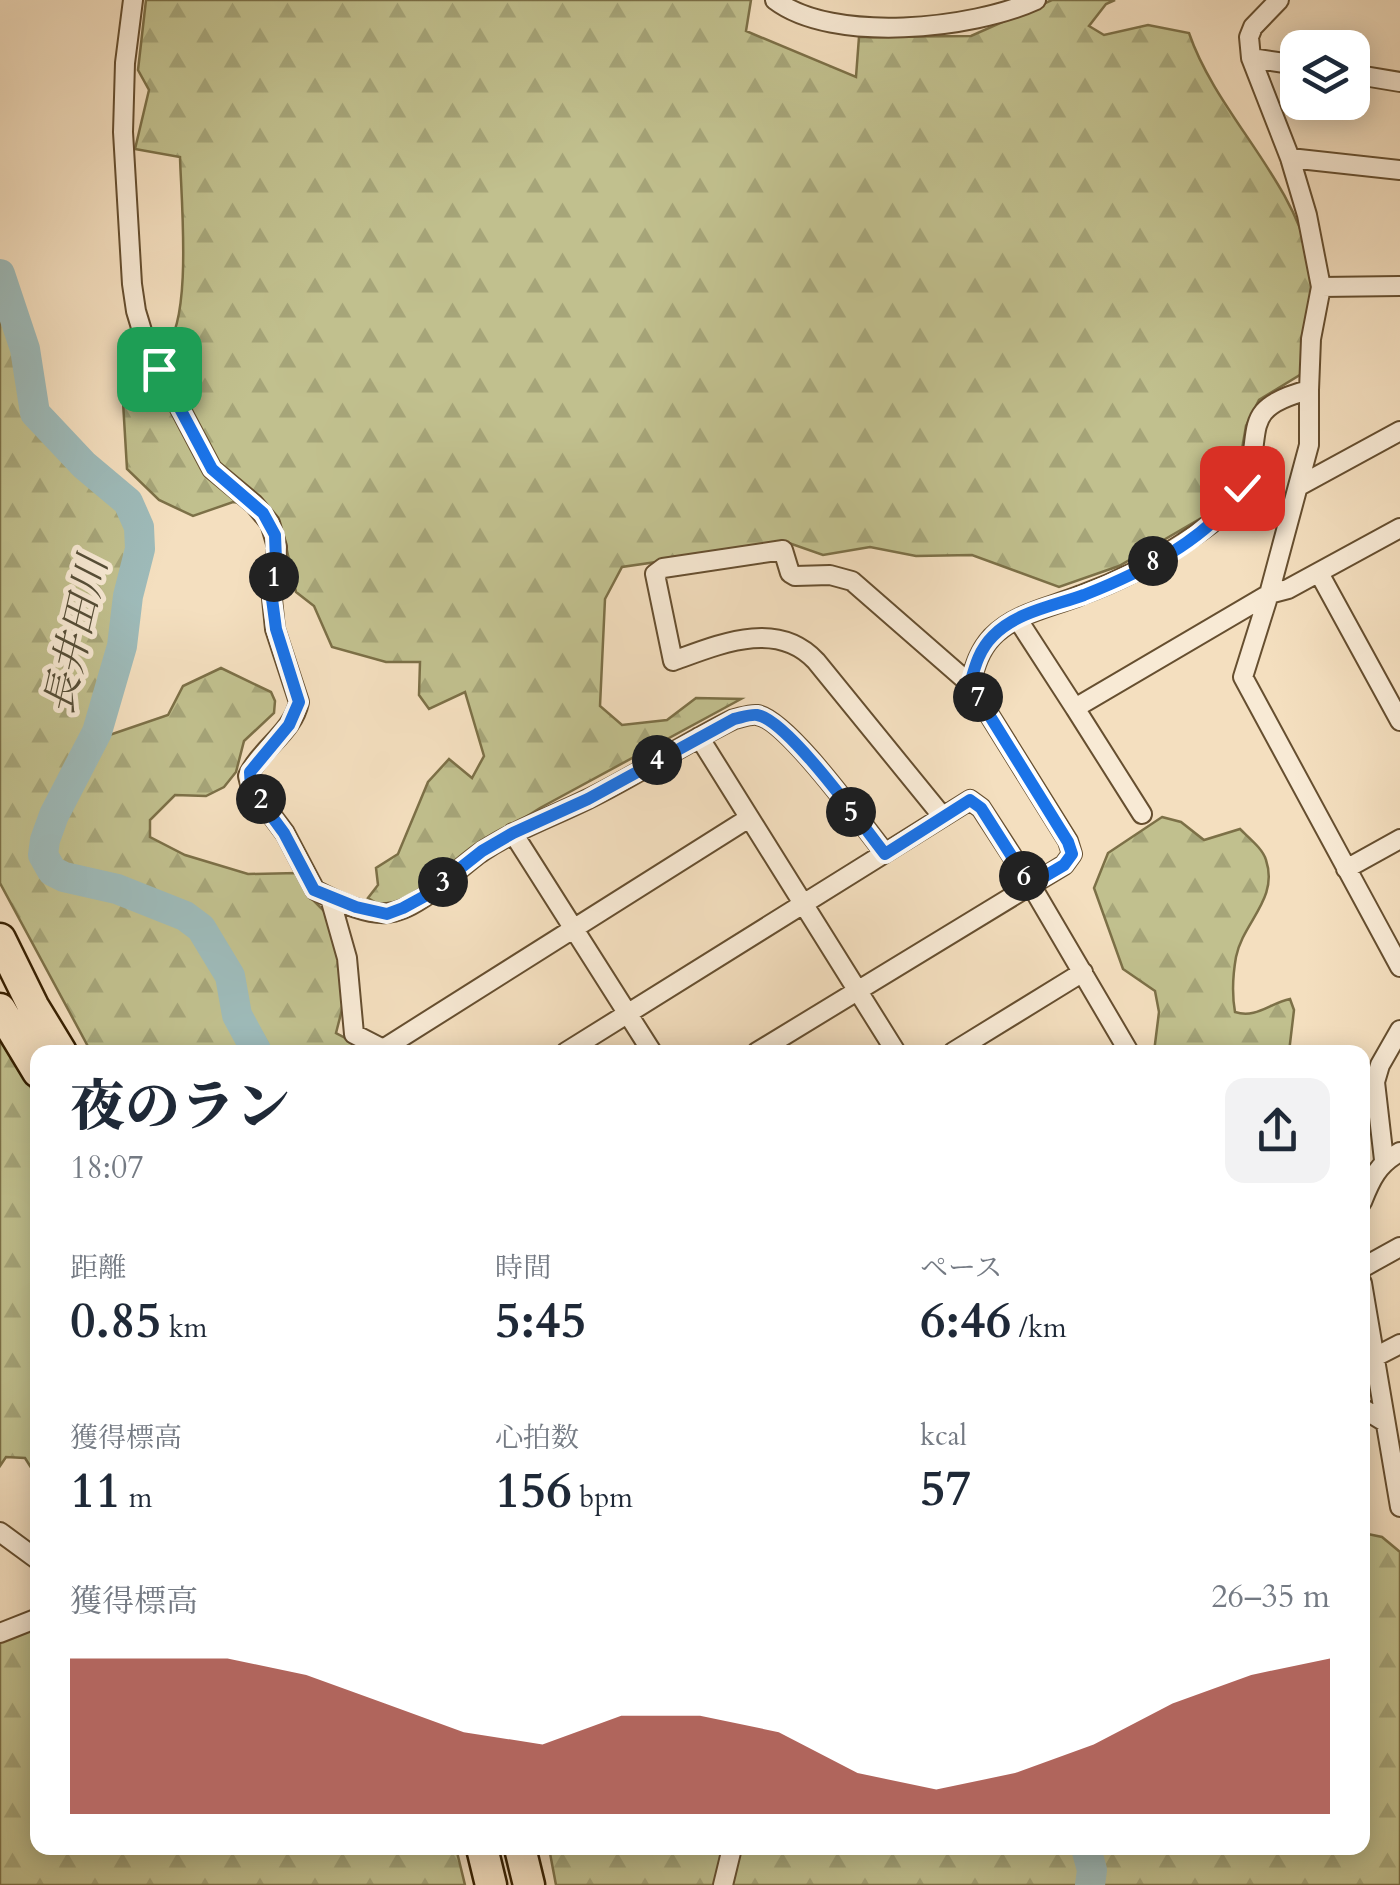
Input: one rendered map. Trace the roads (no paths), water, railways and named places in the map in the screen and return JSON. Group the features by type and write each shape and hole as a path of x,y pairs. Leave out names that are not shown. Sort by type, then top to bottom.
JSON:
{"highway":[{"path":"0,939 13,1012 30,1053"},
{"path":"13,1012 53,1045"},
{"path":"484,1855 491,1885"},
{"path":"522,1855 528,1885"}],"street":[{"path":"133,0 123,132 136,311 146,344 212,469 263,513 275,535 272,599 276,629 298,706 289,725 256,762 248,780 284,833 314,890 387,914 425,896 482,851 513,833 588,799 734,719 756,715 774,722 798,746 885,854"},
{"path":"775,0 827,24 860,29 971,20 1001,14 1036,0"},
{"path":"1279,0 1253,27 1249,37 1251,58 1290,158 1321,286 1310,339 1310,434 1270,594 1243,672 1244,683 1400,967"},
{"path":"1251,58 1280,63"},
{"path":"1370,77 1400,82"},
{"path":"1290,158 1400,170"},
{"path":"1321,286 1400,286"},
{"path":"970,684 978,654 994,634 1018,620 1123,577 1211,524 1230,508 1249,470 1258,417 1276,400 1309,390"},
{"path":"1299,486 1400,430"},
{"path":"1074,708 1270,594 1288,589 1400,528"},
{"path":"769,1045 1064,865 1072,854 970,684 852,581 830,575 795,576 790,573 783,550 664,568 655,574 673,660 713,646 769,636 791,641 804,649 942,817"},
{"path":"1319,572 1400,721"},
{"path":"1018,620 1142,814"},
{"path":"698,737 892,1045"},
{"path":"577,1045 970,800 981,808 1030,885 1125,1045"},
{"path":"395,1045 749,818"},
{"path":"513,833 648,1045"},
{"path":"1346,869 1400,840"},
{"path":"330,898 347,958 354,1034 375,1045"},
{"path":"964,1045 1083,972"},
{"path":"1370,1181 1392,1156 1376,1082 1380,1065 1400,1030"},
{"path":"1370,1264 1400,1248"},
{"path":"1370,1325 1385,1422 1394,1442 1400,1507"},
{"path":"1376,1357 1400,1344"},
{"path":"1370,1413 1385,1422"},
{"path":"0,1532 30,1554"},
{"path":"0,1633 30,1621"},
{"path":"722,1885 730,1855"}],"waterway":[{"name":"長井田川","path":"0,274 25,349 35,413 84,465 128,502 139,527 140,549 128,596 122,646 97,732 54,815 43,855 52,871 64,877 117,889 185,916 201,928 230,976 237,1015 253,1045"},
{"name":"長井田川","path":"1088,1855 1092,1870 1090,1885"}]}
